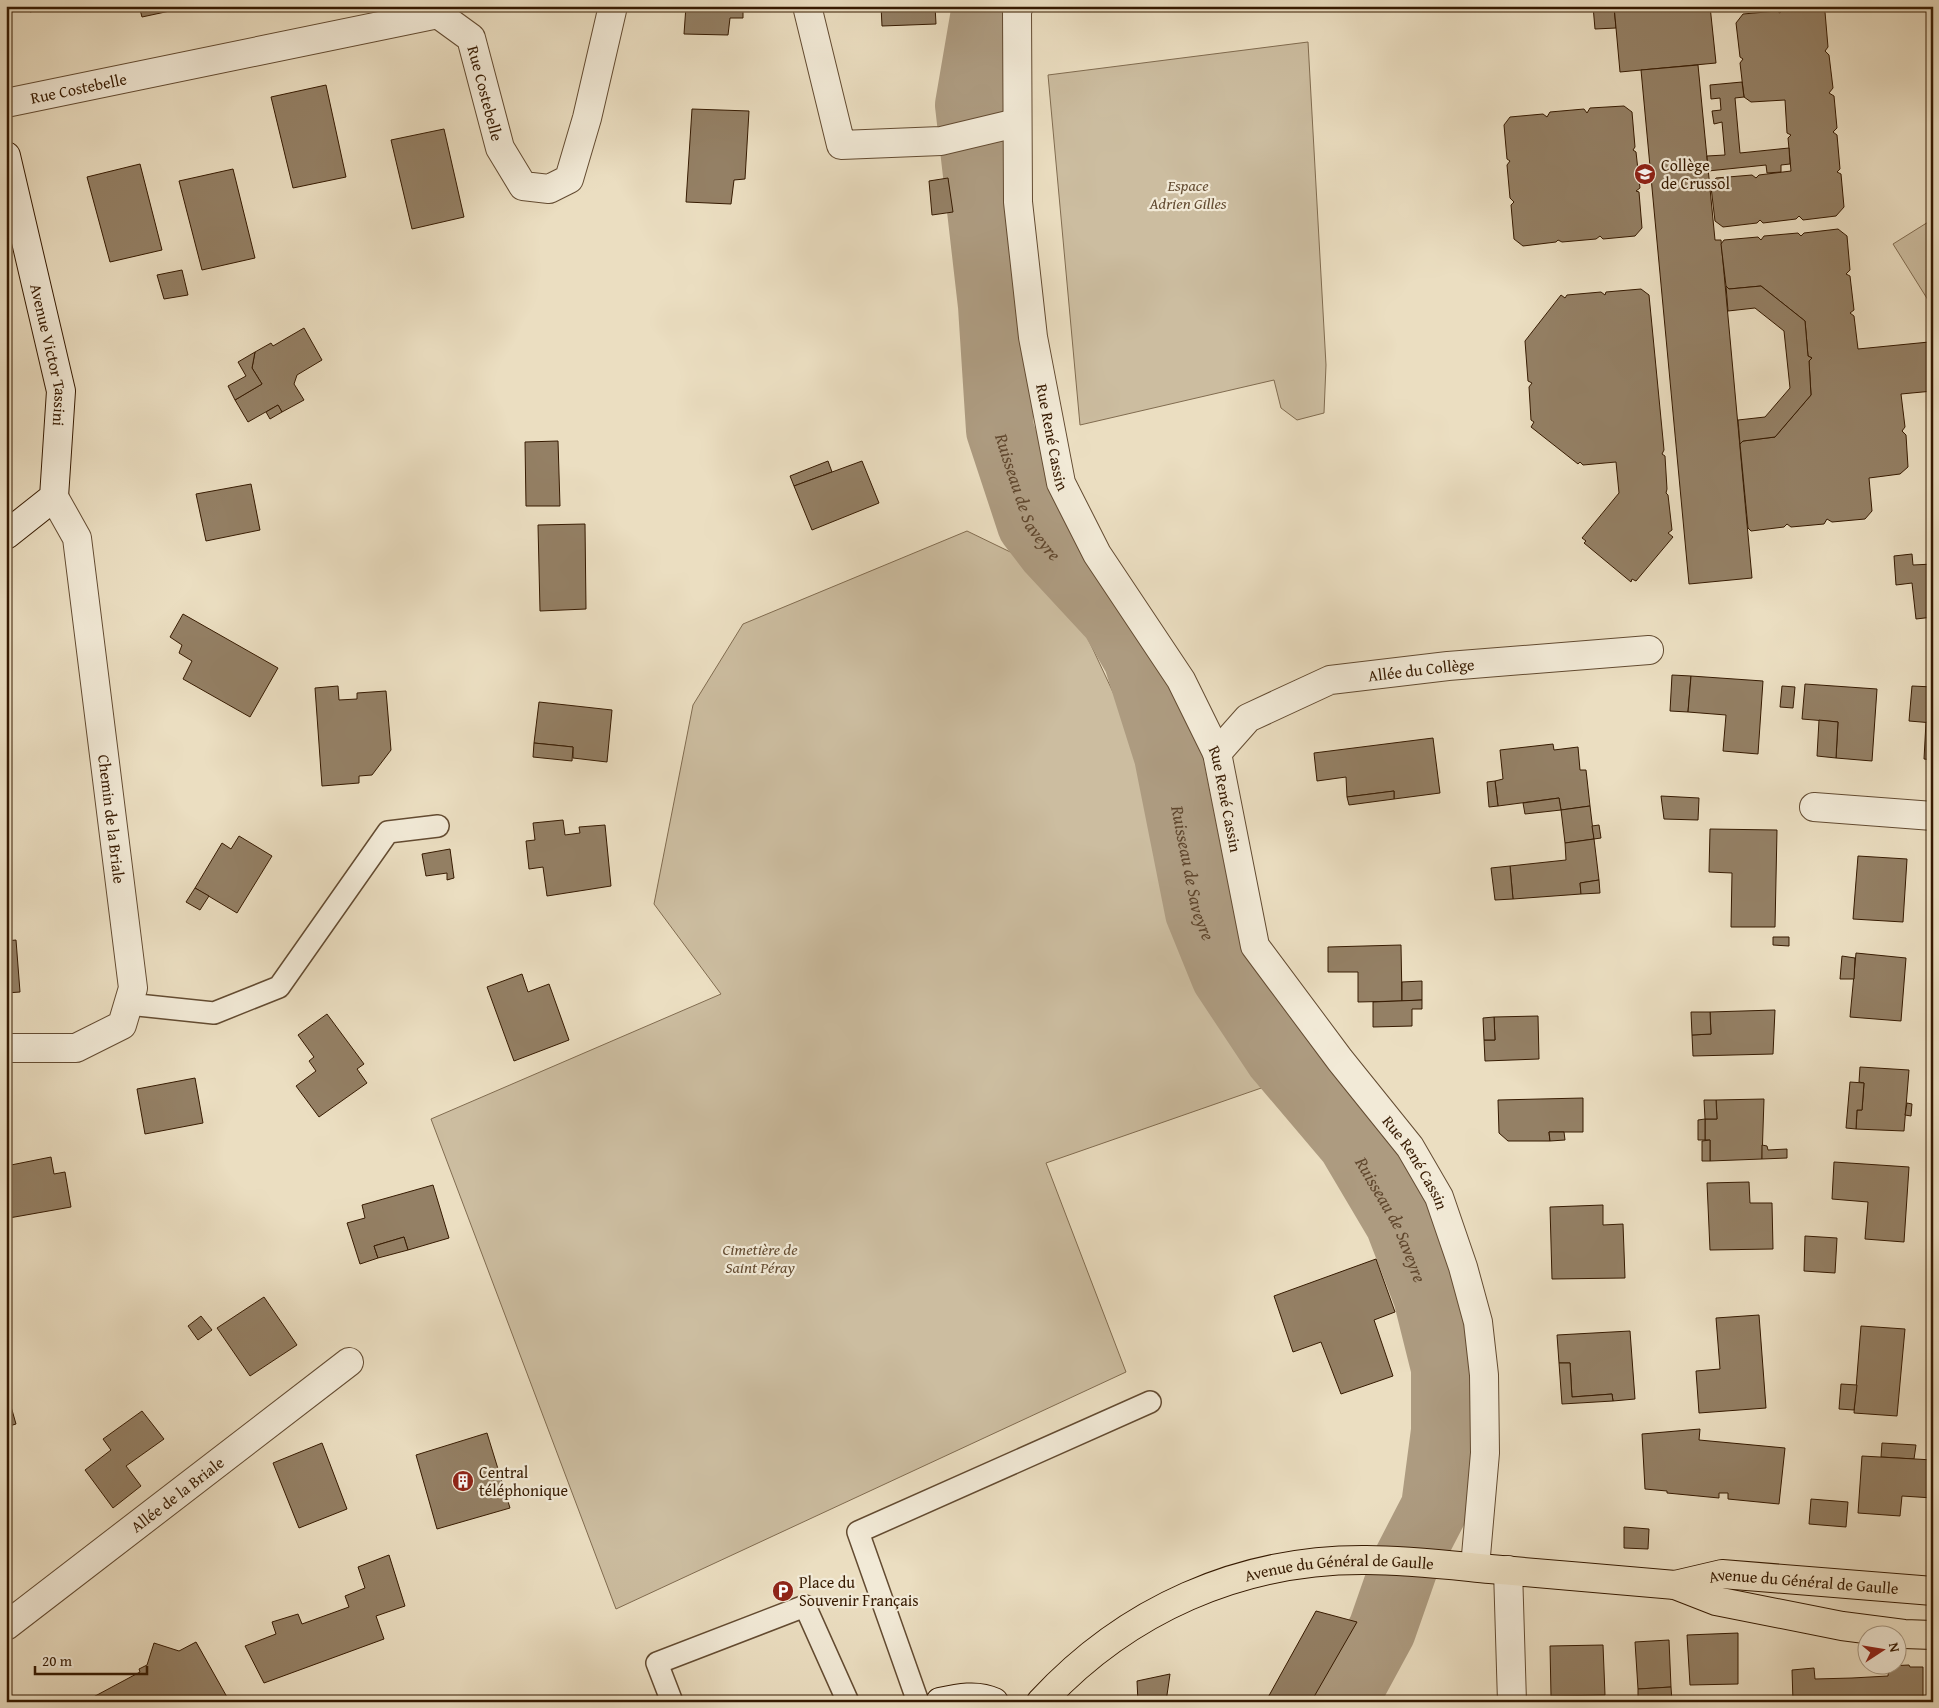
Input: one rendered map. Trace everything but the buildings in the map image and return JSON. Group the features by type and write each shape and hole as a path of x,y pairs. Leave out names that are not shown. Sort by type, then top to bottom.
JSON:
{"main road":[{"name":"Avenue du Général de Gaulle","path":"1041,1702 1064,1676 1102,1645 1145,1617 1195,1592 1245,1574 1306,1563 1375,1560 1675,1585 1716,1601 1856,1628"},
{"name":"Avenue du Général de Gaulle","path":"1675,1585 1722,1574 1933,1591"},
{"name":"Avenue du Général de Gaulle","path":"1906,1634 1933,1635"}],"street":[{"name":"Rue Costebelle","path":"6,103 438,14 471,38 500,148 523,186 549,189 569,179 587,118 613,6"},
{"path":"807,6 841,145 941,141 1016,123"},
{"name":"Rue René Cassin","path":"1019,6 1017,11 1017,186 1033,337 1061,483 1098,554 1181,680 1217,753 1255,946 1340,1060 1410,1147 1439,1197 1463,1267 1478,1322 1484,1375 1485,1454 1475,1567"},
{"name":"Avenue Victor Tassini","path":"6,156 60,391 54,497"},
{"path":"6,535 54,497"},
{"name":"Chemin de la Briale","path":"6,1048 76,1048 122,1025 133,988 77,538 54,497"},
{"name":"Allée du Collège","path":"1217,753 1248,718 1330,680 1448,666 1649,650"},
{"path":"1814,807 1933,816"},
{"name":"Allée de la Briale","path":"6,1626 349,1362"},
{"path":"1508,1570 1512,1702"},
{"name":"Avenue du Général de Gaulle","path":"1906,1633 1933,1624"},
{"path":"940,1702 962,1696 987,1698 994,1702"}],"lane":[{"path":"128,1004 214,1013 280,987 388,832 438,826"},
{"path":"918,1702 858,1532 1150,1402"},
{"path":"672,1702 657,1663 805,1606 848,1702"},
{"name":"Avenue du Général de Gaulle","path":"1906,1635 1933,1648"}],"green space":[{"name":"Espace Adrien Gilles","path":"1308,42 1326,365 1324,413 1297,420 1281,408 1274,380 1080,425 1048,75"},
{"path":"1933,219 1933,308 1893,244"},
{"name":"Cimetière de Saint Péray","path":"967,531 1033,563 1077,615 1140,750 1185,944 1267,1086 1046,1163 1126,1372 616,1609 431,1119 721,994 654,904 693,705 743,624"}],"waterway":[{"name":"Ruisseau de Saveyre","path":"986,6 969,105 992,306 1000,430 1031,524 1051,550 1114,618 1137,658 1168,756 1199,912 1225,976 1278,1056 1351,1142 1399,1223 1427,1296 1445,1368 1445,1431 1435,1507 1404,1567 1382,1630 1343,1702"}],"place":[{"name":"Collège de Crussol","path":"1645,174"},
{"name":"Central téléphonique","path":"463,1481"},
{"name":"Place du Souvenir Français","path":"783,1591"}]}
